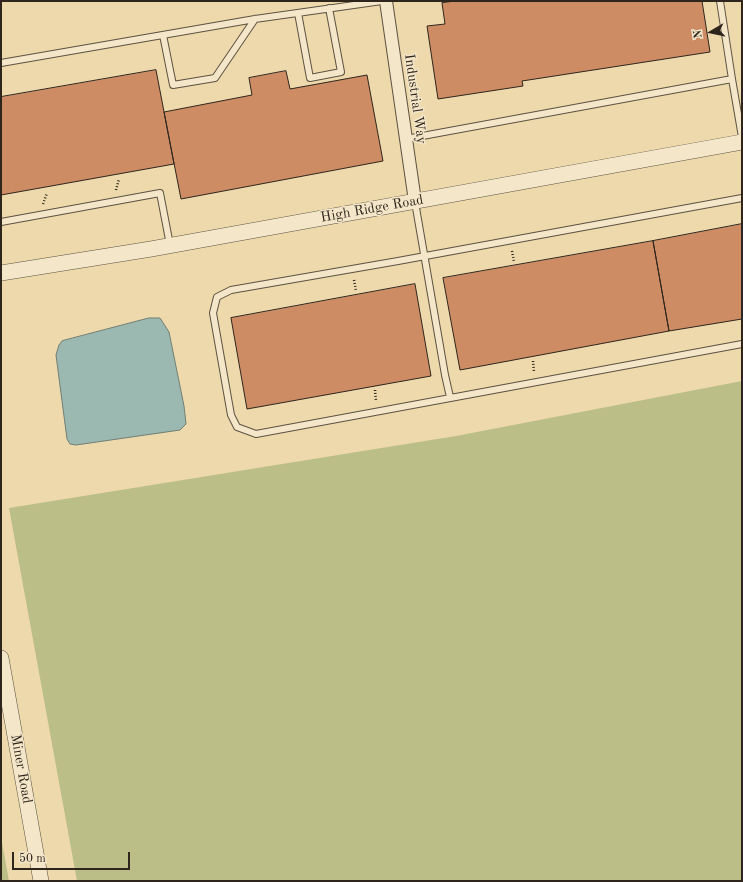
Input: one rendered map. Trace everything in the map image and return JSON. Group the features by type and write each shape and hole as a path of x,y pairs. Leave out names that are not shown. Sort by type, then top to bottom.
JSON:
{"street":[{"name":"Industrial Way","path":"386,1 415,201"},
{"name":"High Ridge Road","path":"1,273 170,245 742,142"},
{"name":"Miner Road","path":"1,658 41,881"}],"lane":[{"path":"1,63 255,19 382,1"},
{"path":"720,1 742,137"},
{"path":"298,13 310,78 341,72 329,8"},
{"path":"163,35 173,86 215,78 255,19"},
{"path":"406,139 732,79"},
{"path":"1,222 160,193 170,245"},
{"path":"742,198 231,290 217,297 213,313 231,415 237,427 256,434 742,344"},
{"path":"415,201 450,398"}],"path":[{"path":"114,194 119,179"},
{"path":"41,208 47,192"},
{"path":"512,249 514,262"},
{"path":"353,278 356,291"},
{"path":"533,361 535,374"},
{"path":"374,390 377,403"}],"green space":[{"path":"742,381 742,881 77,881 9,508 456,436"},
{"path":"1,837 9,881 1,881"}],"water":[{"path":"149,318 160,318 169,332 184,406 186,424 180,430 76,445 70,444 67,439 56,355 59,345 62,341"}],"building":[{"path":"456,1 702,1 710,52 522,81 523,86 438,99 427,26 445,24 442,3"},
{"path":"156,70 174,164 1,195 1,97"},
{"path":"286,71 290,89 367,75 383,161 181,199 164,112 252,95 249,78"},
{"path":"742,224 742,319 669,331 653,241"},
{"path":"653,241 669,331 460,370 443,278"},
{"path":"415,284 431,376 247,409 231,318"}]}
